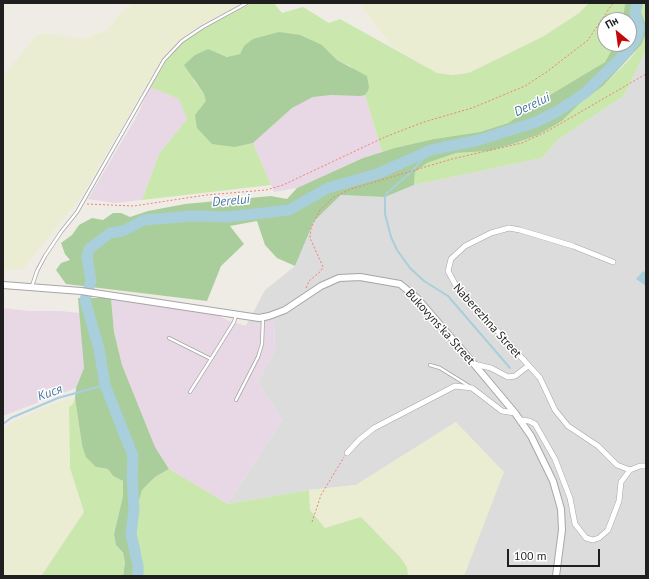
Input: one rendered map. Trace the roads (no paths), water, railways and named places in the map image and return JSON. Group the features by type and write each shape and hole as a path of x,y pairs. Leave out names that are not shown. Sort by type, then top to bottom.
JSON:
{"street":[{"name":"Naberezhna Street","path":"612,262 573,246 512,228 497,230 463,247 453,257 448,268 453,282 541,380 555,410 568,426 598,446 614,464 630,470"},
{"name":"Bukovyns'ka Street","path":"3,285 32,286 81,291 263,318 285,310 327,283 343,278 360,277 397,283 417,298 521,420 547,467 559,501 563,524 556,576"},
{"path":"474,364 491,368 508,377 515,376 528,366"},
{"path":"347,453 359,440 374,428 451,388 461,386 472,388 502,411 515,413"},
{"path":"521,420 532,422 540,431 562,475 571,502 575,524 586,538 597,539 608,530 619,502 621,482 630,470 640,466 646,466"}],"lane":[{"path":"32,286 37,271 45,256 82,203 164,60 182,41 203,26 247,3"},
{"path":"190,392 234,322 236,315"},
{"path":"236,400 258,358 262,344 263,318"},
{"path":"169,338 210,359"},
{"path":"430,365 440,368 472,388"}],"water":[{"path":"643,271 646,273 646,286 636,279"}],"waterway":[{"name":"Derelui","path":"138,576 138,566 131,534 134,509 132,476 133,456 105,385 99,349 85,300 91,281 87,257 89,249 110,233 123,231 144,220 192,216 228,217 289,210 328,188 377,174 431,150 479,140 536,122 558,111 585,93 625,54 637,38 639,28 635,12 637,3"},
{"path":"431,150 410,173 387,193 385,198 385,214 391,237 397,250 410,268 424,281 448,296 510,368"},
{"name":"Кися","path":"3,424 11,418 58,398 105,385"}]}
